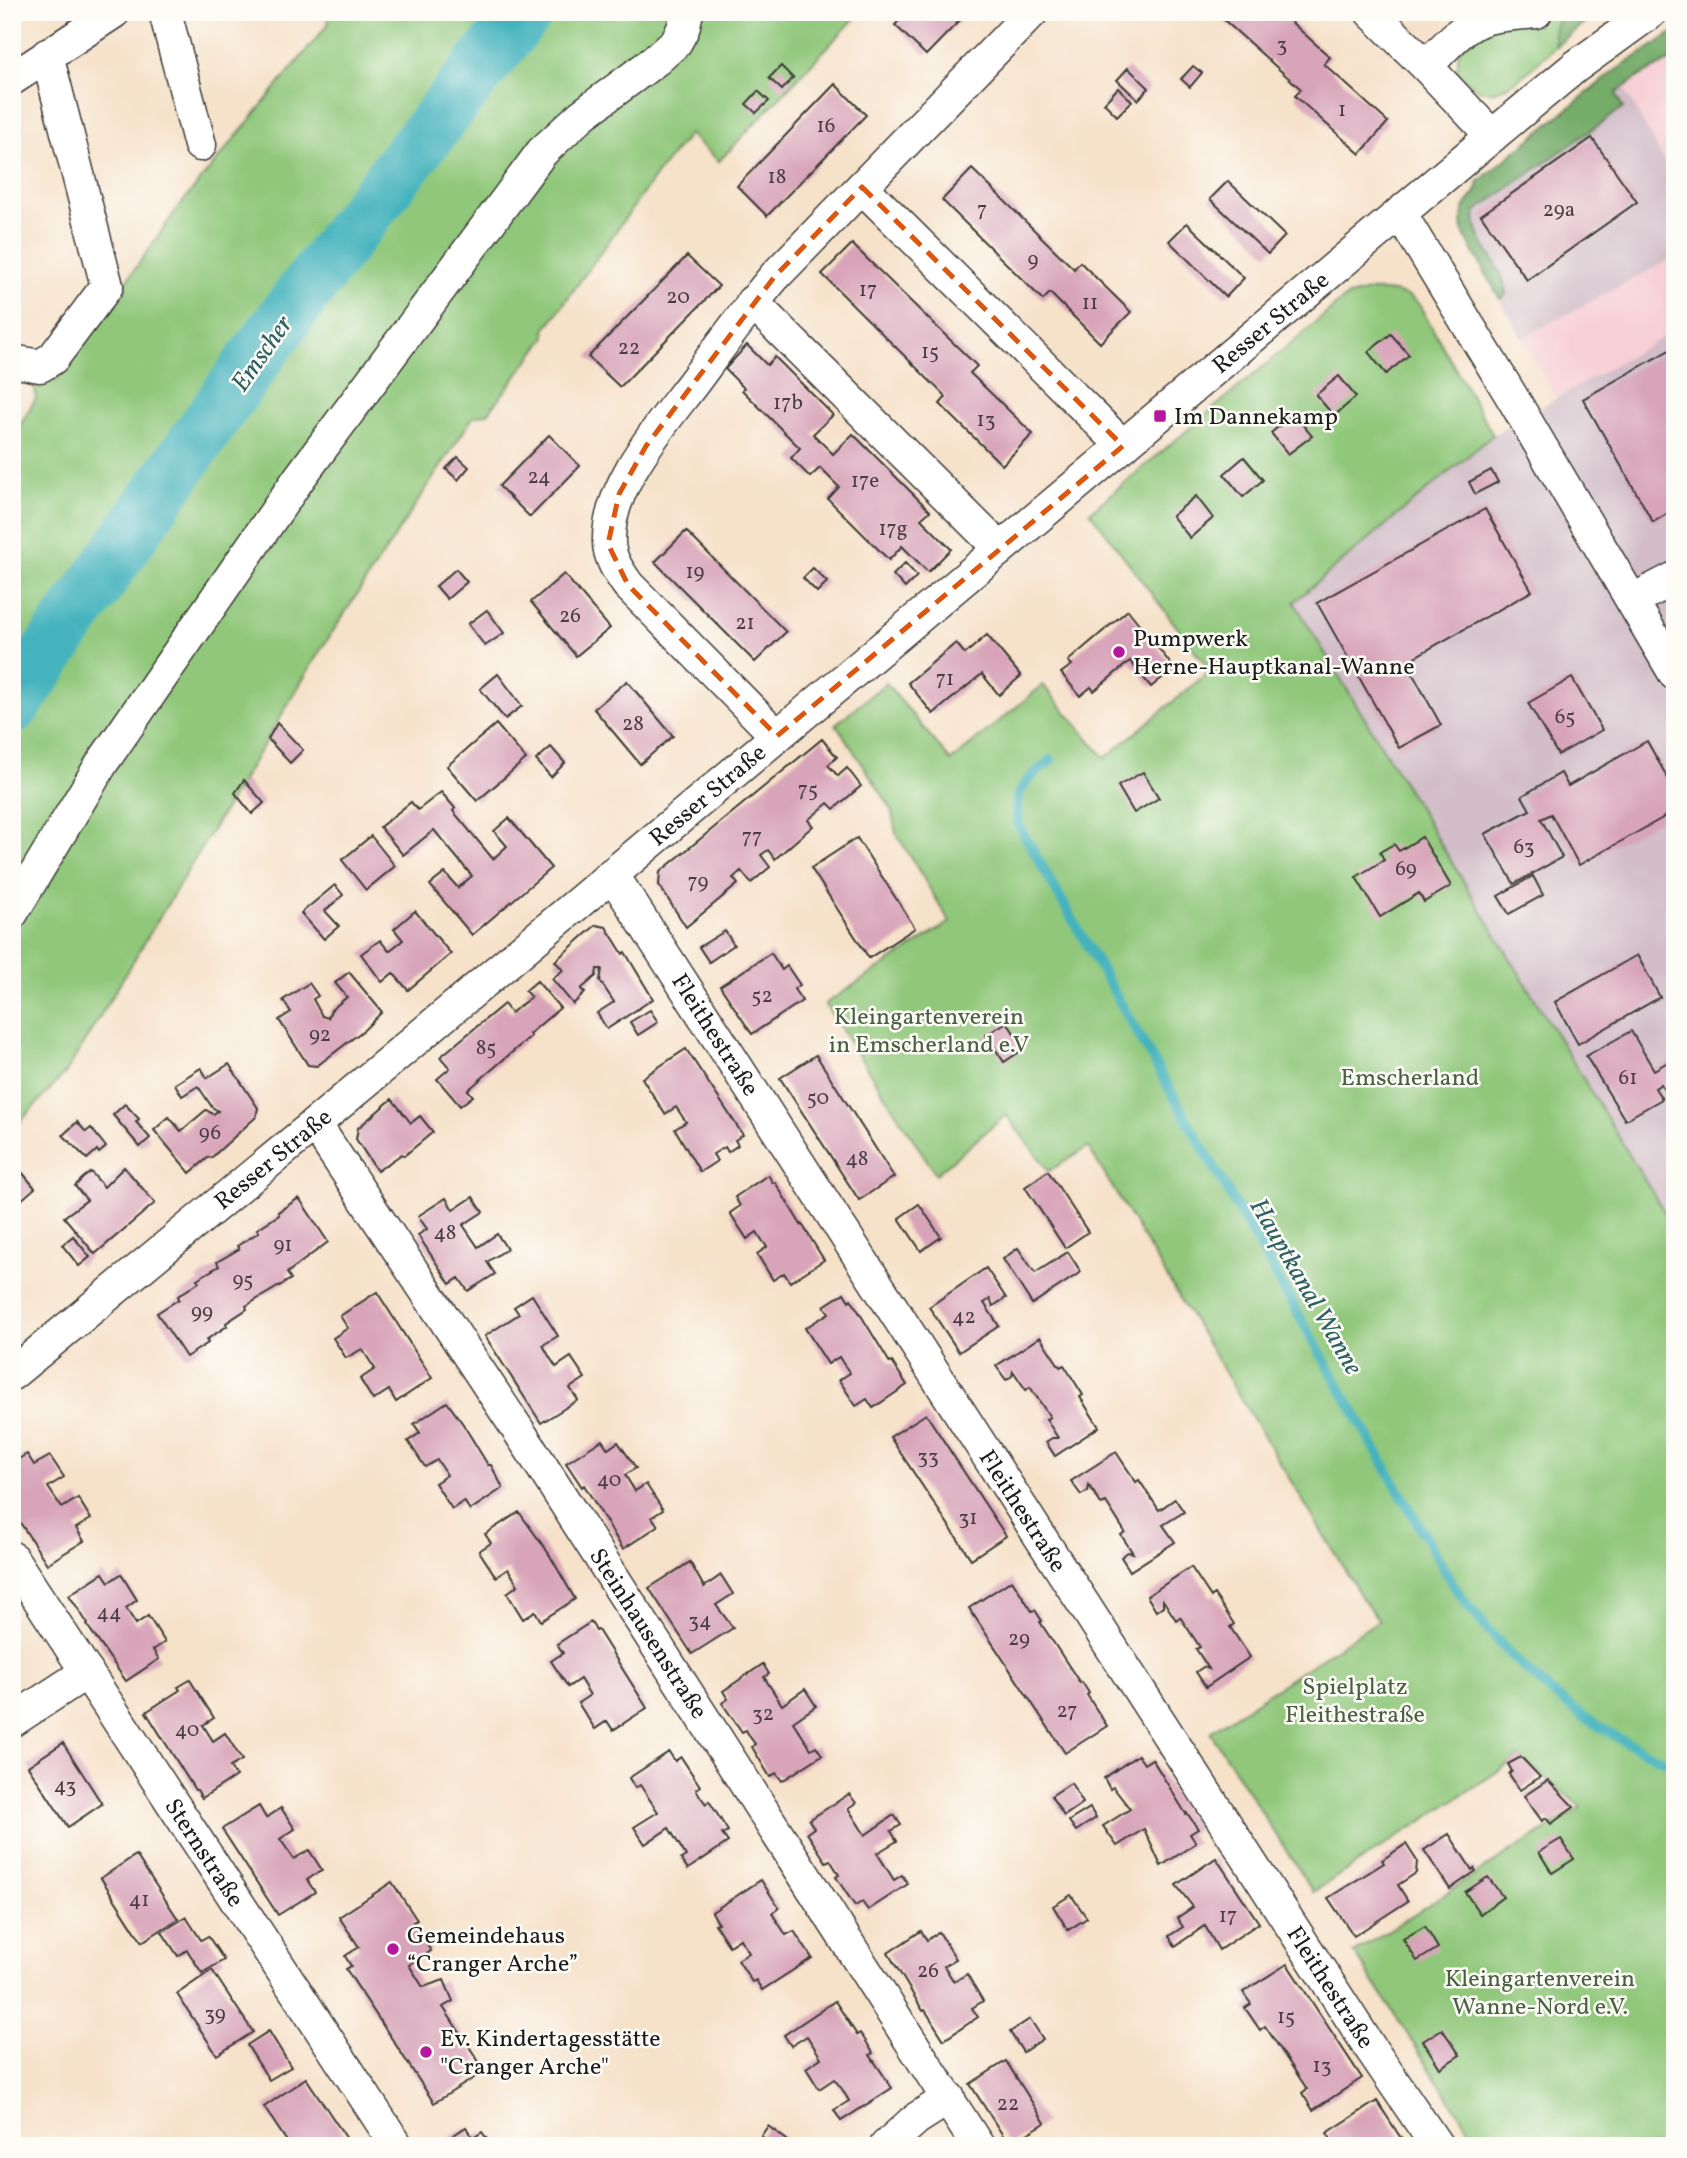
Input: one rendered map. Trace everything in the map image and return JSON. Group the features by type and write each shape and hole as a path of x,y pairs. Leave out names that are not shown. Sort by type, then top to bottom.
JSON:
{"street":[{"path":"12,79 114,12"},
{"path":"165,12 200,145"},
{"path":"12,913 102,763 300,477 534,164 565,130 676,42 687,12"},
{"path":"777,736 628,586 615,566 608,544 610,523 619,494 646,446 752,302 1032,12"},
{"path":"1371,12 1492,136"},
{"path":"1426,66 1462,32 1481,20 1536,12"},
{"name":"Resser Straße","path":"12,1374 315,1124 1575,67 1651,12"},
{"path":"12,361 40,366 53,358 107,286 47,55"},
{"path":"862,187 1123,446"},
{"path":"1400,213 1675,674"},
{"path":"752,302 1000,548"},
{"path":"1633,600 1675,578"},
{"name":"Fleithestraße","path":"612,874 1369,2046 1437,2146"},
{"name":"Steinhausenstraße","path":"315,1124 537,1460 978,2146"},
{"name":"Sternstraße","path":"12,1558 397,2146"},
{"path":"12,1721 87,1672"},
{"path":"886,2146 916,2119 949,2098"}],"highlighted area":[{"path":"862,187 1123,446 777,736 628,585 608,544 619,494 646,446 775,276"}],"shaded area":[{"path":"1675,58 1675,182 1624,87"},
{"path":"1624,87 1675,182 1675,257 1522,338 1500,299 1506,295 1476,230 1476,211 1623,108 1616,93"},
{"path":"1675,257 1675,330 1556,398 1522,338"},
{"path":"1675,330 1675,1230 1294,602 1493,435"}],"green space":[{"path":"325,12 861,12 719,161 689,134 659,171 545,330 546,337 488,413 473,417 320,651 67,1071 12,1131 12,438 36,398 35,386 29,385 33,378 58,371 57,380 177,209 329,23"},
{"path":"1568,12 1597,12 1556,46 1555,26"},
{"path":"1563,14 1556,29 1556,46 1509,85 1498,90 1477,89 1457,70 1459,49 1491,25"},
{"path":"1675,31 1675,58 1640,76 1616,93 1623,108 1476,211 1478,233 1504,284 1506,295 1500,299 1464,235 1462,214 1475,194 1479,181 1613,72"},
{"path":"1368,291 1401,294 1418,303 1493,435 1294,602 1675,1230 1675,2146 1480,2146 1353,1953 1581,1807 1520,1757 1313,1892 1210,1732 1379,1620 1365,1603 1088,1147 1049,1171 1006,1115 936,1174 825,1004 950,922 896,833 891,808 836,724 886,683 951,761 1043,685 1105,758 1210,671 1090,512 1346,297"}],"building":[{"path":"907,12 968,12 926,55 895,25"},
{"path":"1215,12 1280,12 1330,57 1324,64 1388,122 1360,154 1295,96 1301,89"},
{"path":"781,66 793,78 782,90 769,78"},
{"path":"1193,66 1202,73 1190,87 1181,79"},
{"path":"1128,68 1149,88 1138,100 1117,80"},
{"path":"835,84 866,115 767,216 737,186"},
{"path":"1118,88 1132,101 1117,116 1104,103"},
{"path":"758,91 769,101 756,113 746,104"},
{"path":"1592,138 1637,202 1527,280 1481,215"},
{"path":"972,169 1074,269 1080,262 1131,312 1100,343 1050,293 1043,300 942,200"},
{"path":"1228,181 1285,236 1268,254 1210,199"},
{"path":"1187,223 1244,278 1226,297 1169,241"},
{"path":"852,244 977,366 970,373 1033,434 1002,465 940,404 946,397 822,274"},
{"path":"687,256 719,286 620,387 588,357"},
{"path":"1391,334 1409,355 1386,374 1368,352"},
{"path":"747,345 767,365 775,357 833,415 813,434 833,454 853,434 930,511 921,519 951,549 928,572 902,546 889,560 828,499 839,487 820,468 810,477 791,458 800,448 742,390 744,388 725,369"},
{"path":"1675,347 1675,509 1653,522 1583,399"},
{"path":"1339,376 1356,397 1334,416 1316,395"},
{"path":"1294,414 1312,436 1288,454 1271,433"},
{"path":"549,435 580,466 530,517 499,486"},
{"path":"458,457 469,467 458,480 446,469"},
{"path":"1244,457 1263,480 1243,497 1224,474"},
{"path":"1491,470 1498,482 1475,494 1469,482"},
{"path":"1196,496 1213,518 1190,538 1172,516"},
{"path":"1485,509 1532,591 1406,662 1441,725 1399,748 1317,603"},
{"path":"686,531 786,632 755,662 655,562"},
{"path":"905,563 917,576 905,588 893,575"},
{"path":"813,568 827,582 817,592 803,578"},
{"path":"456,569 467,582 447,599 436,586"},
{"path":"564,574 610,628 576,656 531,602"},
{"path":"487,610 504,633 485,646 468,624"},
{"name":"Pumpwerk Herne-Hauptkanal-Wanne","path":"1128,610 1174,668 1151,687 1130,661 1094,691 1091,687 1080,696 1061,673 1072,665 1068,661"},
{"path":"987,635 1021,676 999,695 982,674 933,714 908,683 956,643 965,654"},
{"path":"498,674 522,706 505,719 480,689"},
{"path":"1572,678 1602,730 1558,755 1528,703"},
{"path":"627,681 673,736 640,764 594,709"},
{"path":"277,723 303,750 290,763 268,739"},
{"path":"496,724 526,759 477,801 447,766"},
{"path":"822,739 837,757 828,765 838,776 847,768 861,786 834,809 828,803 808,820 813,826 775,859 768,850 761,855 770,867 751,883 741,871 733,878 738,884 686,927 659,885 660,872"},
{"path":"1647,741 1675,791 1675,811 1579,865 1551,814 1541,819 1562,857 1514,884 1485,834 1530,810 1522,796 1561,773 1568,786"},
{"path":"551,747 565,763 551,777 536,760"},
{"path":"1143,772 1159,798 1134,813 1118,786"},
{"path":"244,780 264,803 252,814 235,793"},
{"path":"441,792 455,808 453,811 493,859 507,846 494,831 509,818 551,868 472,935 430,885 445,873 458,888 472,876 434,830 403,855 380,827 411,802 418,810"},
{"path":"371,836 395,866 366,890 342,860"},
{"path":"1422,837 1451,886 1424,902 1419,893 1380,917 1356,877 1384,860 1380,852 1394,844 1399,851"},
{"path":"857,838 915,928 869,958 811,868"},
{"path":"1533,876 1543,895 1509,914 1498,896"},
{"path":"335,885 343,895 325,911 339,926 324,939 301,913"},
{"path":"415,911 451,954 408,990 393,973 382,982 361,954 380,940 389,951 403,940 394,929"},
{"path":"596,925 606,927 623,954 625,952 653,999 607,1029 597,1013 614,1002 600,981 602,969 597,969 596,976 581,989 585,993 573,1004 552,979 563,970 555,961"},
{"path":"725,931 734,945 709,962 699,947"},
{"path":"771,953 782,970 787,966 800,985 794,989 802,1001 752,1034 720,986"},
{"path":"1637,955 1660,997 1578,1044 1555,1002"},
{"path":"349,972 382,1012 365,1029 317,1066 308,1065 279,1020 291,1012 283,1000 309,983 318,996 313,999 322,1016 328,1018 331,1010 347,997 335,983"},
{"path":"537,981 560,1008 468,1090 473,1096 460,1106 437,1079 450,1068 440,1057 504,1004 511,1013 531,997 525,991"},
{"path":"650,1010 658,1022 638,1035 630,1022"},
{"path":"1007,1022 1024,1049 1004,1062 986,1035"},
{"path":"1631,1031 1654,1070 1675,1058 1675,1093 1668,1097 1661,1084 1655,1088 1662,1099 1625,1120 1586,1056"},
{"path":"686,1049 743,1135 735,1140 738,1145 728,1152 725,1147 713,1154 717,1161 700,1172 675,1129 686,1122 676,1107 665,1114 642,1078"},
{"path":"816,1055 894,1177 859,1200 780,1078"},
{"path":"229,1064 258,1108 256,1117 211,1158 190,1173 154,1130 169,1117 181,1131 206,1110 213,1114 218,1111 212,1107 198,1086 182,1096 175,1084 201,1068 207,1078"},
{"path":"392,1099 411,1123 420,1116 433,1132 404,1156 402,1154 377,1171 356,1139 358,1128"},
{"path":"125,1104 139,1119 136,1122 150,1138 140,1147 113,1115"},
{"path":"77,1122 86,1132 91,1128 106,1147 99,1153 97,1150 87,1159 63,1135"},
{"path":"124,1167 155,1203 95,1254 64,1217 87,1200 75,1186 83,1178 91,1172 104,1187"},
{"path":"21,1171 35,1188 12,1208 12,1178"},
{"path":"1048,1171 1088,1232 1065,1248 1025,1187"},
{"path":"768,1175 824,1260 790,1282 784,1273 773,1280 757,1254 767,1247 757,1232 747,1239 730,1213 740,1206 735,1197"},
{"path":"473,1197 483,1212 463,1225 478,1247 497,1234 507,1249 487,1262 495,1274 468,1291 459,1278 450,1284 418,1235 427,1229 418,1216 446,1198 453,1210"},
{"path":"299,1198 328,1242 287,1273 291,1279 246,1306 247,1309 226,1323 227,1326 206,1340 208,1343 186,1357 157,1313 179,1299 178,1296 199,1282 197,1279 219,1266 217,1262 239,1249 237,1246 259,1232 257,1229"},
{"path":"919,1204 941,1237 921,1251 899,1218"},
{"path":"73,1236 90,1257 79,1266 62,1245"},
{"path":"1018,1248 1035,1273 1068,1252 1081,1272 1032,1304 1003,1259"},
{"path":"986,1268 1006,1298 993,1306 990,1299 984,1303 999,1326 959,1352 929,1307"},
{"path":"377,1292 432,1378 396,1402 389,1390 373,1400 360,1379 375,1369 362,1349 346,1358 333,1338 348,1328 340,1316"},
{"path":"844,1293 849,1301 851,1299 890,1363 892,1362 907,1385 873,1408 867,1399 856,1406 839,1380 850,1373 839,1357 828,1364 805,1328 829,1313 824,1306"},
{"path":"532,1295 558,1336 543,1345 556,1367 571,1357 585,1378 570,1388 578,1400 541,1423 485,1336 519,1314 514,1307"},
{"path":"1040,1337 1060,1367 1064,1365 1099,1427 1055,1456 1046,1442 1058,1438 1046,1419 1050,1417 1030,1387 1026,1390 1013,1371 1012,1376 1006,1380 996,1366"},
{"path":"447,1402 488,1465 491,1465 503,1488 470,1510 464,1501 452,1509 435,1483 447,1475 442,1467 437,1460 425,1467 408,1441 420,1433 414,1424"},
{"path":"926,1414 1006,1536 971,1559 890,1437"},
{"path":"602,1440 608,1449 618,1442 636,1468 625,1475 635,1491 646,1484 663,1510 652,1517 658,1526 623,1549 584,1485 582,1487 566,1463"},
{"path":"1116,1452 1159,1510 1175,1499 1184,1512 1163,1525 1175,1542 1130,1571 1121,1557 1128,1552 1133,1553 1121,1535 1125,1532 1106,1502 1101,1504 1089,1485 1088,1491 1081,1495 1071,1481"},
{"path":"27,1454 34,1465 50,1456 64,1477 48,1487 62,1508 78,1498 91,1519 76,1528 84,1541 47,1564 12,1510 12,1463"},
{"path":"519,1512 549,1554 575,1599 541,1621 535,1611 523,1619 507,1593 518,1585 508,1569 496,1577 479,1551 491,1543 485,1534"},
{"path":"690,1562 704,1587 721,1575 733,1594 716,1605 733,1628 692,1654 649,1588"},
{"path":"1191,1567 1211,1597 1214,1594 1234,1624 1230,1627 1250,1657 1206,1687 1196,1672 1203,1667 1209,1669 1196,1649 1200,1647 1180,1617 1176,1620 1163,1600 1163,1606 1156,1611 1147,1596"},
{"path":"103,1573 109,1582 121,1574 137,1600 126,1608 136,1624 148,1616 165,1642 153,1650 159,1659 126,1681 69,1595"},
{"path":"1012,1580 1032,1611 1035,1610 1080,1683 1082,1682 1107,1726 1065,1753 969,1608"},
{"path":"591,1622 647,1708 613,1730 607,1721 595,1729 578,1703 590,1695 580,1679 568,1687 551,1661 563,1653 557,1644"},
{"path":"763,1664 769,1674 764,1677 782,1705 805,1689 816,1706 793,1722 811,1749 816,1746 822,1755 782,1781 776,1773 770,1777 752,1747 755,1744 746,1730 742,1732 722,1703 728,1699 723,1691"},
{"path":"190,1680 214,1718 203,1725 213,1741 225,1733 242,1760 230,1767 236,1776 202,1798 146,1712 180,1690 178,1687"},
{"path":"63,1743 102,1804 68,1827 28,1766"},
{"path":"669,1752 675,1761 681,1757 700,1786 696,1789 700,1796 706,1804 709,1801 728,1831 722,1834 728,1842 688,1869 681,1859 686,1856 669,1828 645,1844 634,1827 658,1812 640,1785 635,1788 629,1778"},
{"path":"1138,1755 1144,1764 1152,1759 1198,1829 1190,1834 1196,1843 1161,1866 1144,1829 1117,1846 1103,1826 1130,1809 1113,1787 1110,1789 1104,1778"},
{"path":"1521,1757 1540,1777 1520,1790 1509,1774 1512,1771 1508,1764"},
{"path":"1548,1780 1574,1807 1551,1824 1546,1818 1542,1821 1524,1796"},
{"path":"1071,1783 1083,1803 1064,1816 1051,1796"},
{"path":"849,1794 856,1803 848,1808 865,1835 894,1815 901,1825 891,1831 897,1841 877,1853 894,1880 902,1875 908,1884 868,1910 862,1902 855,1906 836,1877 839,1875 830,1860 826,1862 807,1833 814,1828 809,1820"},
{"path":"259,1806 266,1818 281,1808 295,1829 280,1839 294,1859 309,1850 322,1870 307,1880 315,1892 278,1915 222,1829"},
{"path":"1090,1808 1096,1818 1076,1831 1069,1821"},
{"path":"1449,1834 1472,1870 1474,1868 1476,1871 1450,1889 1424,1850"},
{"path":"1561,1839 1574,1859 1552,1873 1539,1852"},
{"path":"1406,1844 1417,1861 1416,1873 1398,1885 1408,1901 1354,1936 1328,1898 1384,1863 1382,1860"},
{"path":"136,1855 178,1919 142,1942 101,1878"},
{"path":"1216,1858 1259,1923 1219,1950 1205,1926 1175,1946 1169,1936 1183,1927 1177,1918 1193,1907 1176,1885"},
{"path":"1488,1877 1503,1897 1480,1914 1465,1892"},
{"path":"761,1880 779,1908 772,1913 786,1935 794,1931 812,1958 762,1990 756,1980 752,1982 738,1960 749,1953 740,1939 729,1946 715,1924 718,1923 712,1912"},
{"path":"392,1882 417,1920 413,1922 431,1951 409,1965 423,1987 444,1980 453,2001 443,2007 485,2071 434,2103 346,1969 351,1966 345,1956 359,1947 339,1917"},
{"path":"1071,1895 1087,1918 1068,1930 1053,1906"},
{"path":"186,1917 201,1940 208,1936 224,1960 202,1973 187,1950 178,1956 162,1932"},
{"path":"1425,1926 1438,1948 1417,1961 1403,1939"},
{"path":"921,1931 927,1940 939,1932 956,1959 944,1966 954,1982 967,1974 983,2001 972,2008 978,2017 944,2040 888,1953"},
{"path":"1287,1964 1362,2078 1313,2110 1302,2093 1307,2089 1265,2026 1260,2030 1245,2008 1251,2004 1243,1992"},
{"path":"212,1970 253,2032 217,2055 177,1994"},
{"path":"835,2001 857,2035 860,2033 867,2043 873,2053 870,2055 892,2088 841,2121 834,2110 849,2101 834,2079 819,2089 806,2068 821,2058 807,2036 791,2046 784,2035"},
{"path":"1030,2019 1043,2039 1023,2052 1010,2032"},
{"path":"1442,2029 1460,2055 1440,2068 1423,2041"},
{"path":"269,2031 291,2067 269,2080 247,2045"},
{"path":"1006,2061 1045,2123 1009,2145 970,2084"},
{"path":"306,2078 349,2142 344,2146 290,2146 264,2107"},
{"path":"1377,2101 1406,2146 1335,2146 1327,2133"},
{"path":"768,2126 787,2140 783,2146 776,2146 761,2136"},
{"path":"466,2127 473,2138 482,2132 492,2146 437,2146"}],"waterway":[{"name":"Emscher","path":"12,706 299,299 411,154 526,12"},
{"name":"Hauptkanal Wanne","path":"1051,760 1028,780 1019,794 1018,824 1453,1585 1499,1642 1550,1692 1609,1732 1675,1765"}],"place":[{"name":"Im Dannekamp","path":"1160,416"},
{"name":"Pumpwerk Herne-Hauptkanal-Wanne","path":"1119,652"},
{"name":"Gemeindehaus “Cranger Arche”","path":"393,1949"},
{"name":"Ev. Kindertagesstätte \"Cranger Arche\"","path":"426,2052"}],"park label":[{"name":"Kleingartenverein in Emscherland e.V","path":"929,1030"},
{"name":"Emscherland","path":"1410,1077"},
{"name":"Spielplatz Fleithestraße","path":"1355,1700"},
{"name":"Kleingartenverein Wanne-Nord e.V.","path":"1540,1992"}]}
